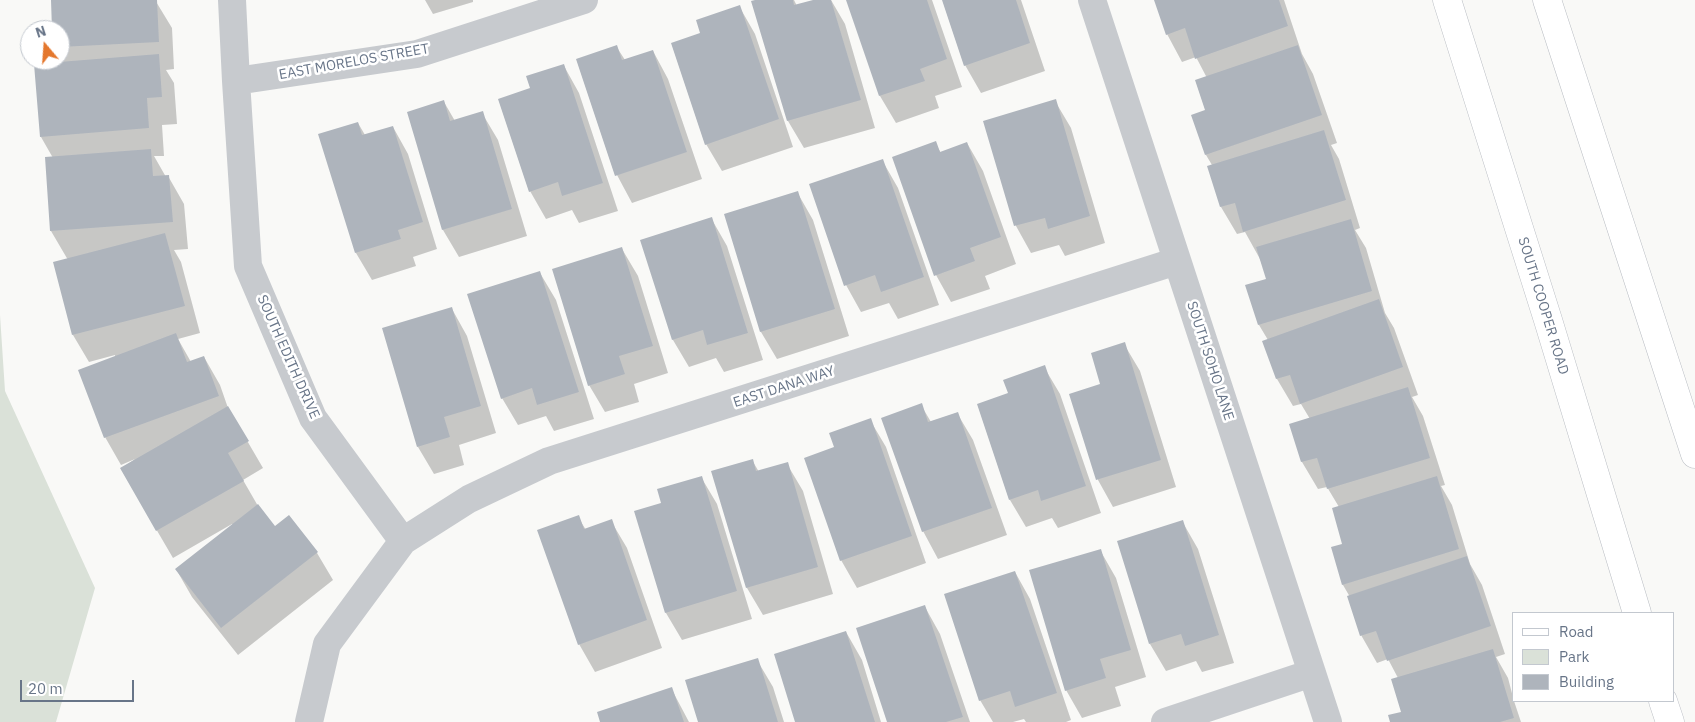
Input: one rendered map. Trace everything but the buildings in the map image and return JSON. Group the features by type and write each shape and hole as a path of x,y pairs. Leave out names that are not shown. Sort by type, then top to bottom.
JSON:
{"main road":[{"name":"SOUTH COOPER ROAD","path":"1447,0 1548,320 1637,612"},
{"path":"1547,0 1695,454"},
{"path":"1663,702 1670,722"}],"street":[{"name":"SOUTH EDITH DRIVE","path":"232,0 248,266 313,418 403,541"},
{"name":"EAST MORELOS STREET","path":"236,81 417,54 584,0"},
{"name":"SOUTH SOHO LANE","path":"1092,0 1328,722"},
{"name":"EAST DANA WAY","path":"403,541 468,499 549,461 1177,261"},
{"path":"309,722 327,644 403,541"},
{"path":"1165,722 1312,674"}],"green space":[{"path":"0,315 5,391 95,588 56,722 0,722"}]}
